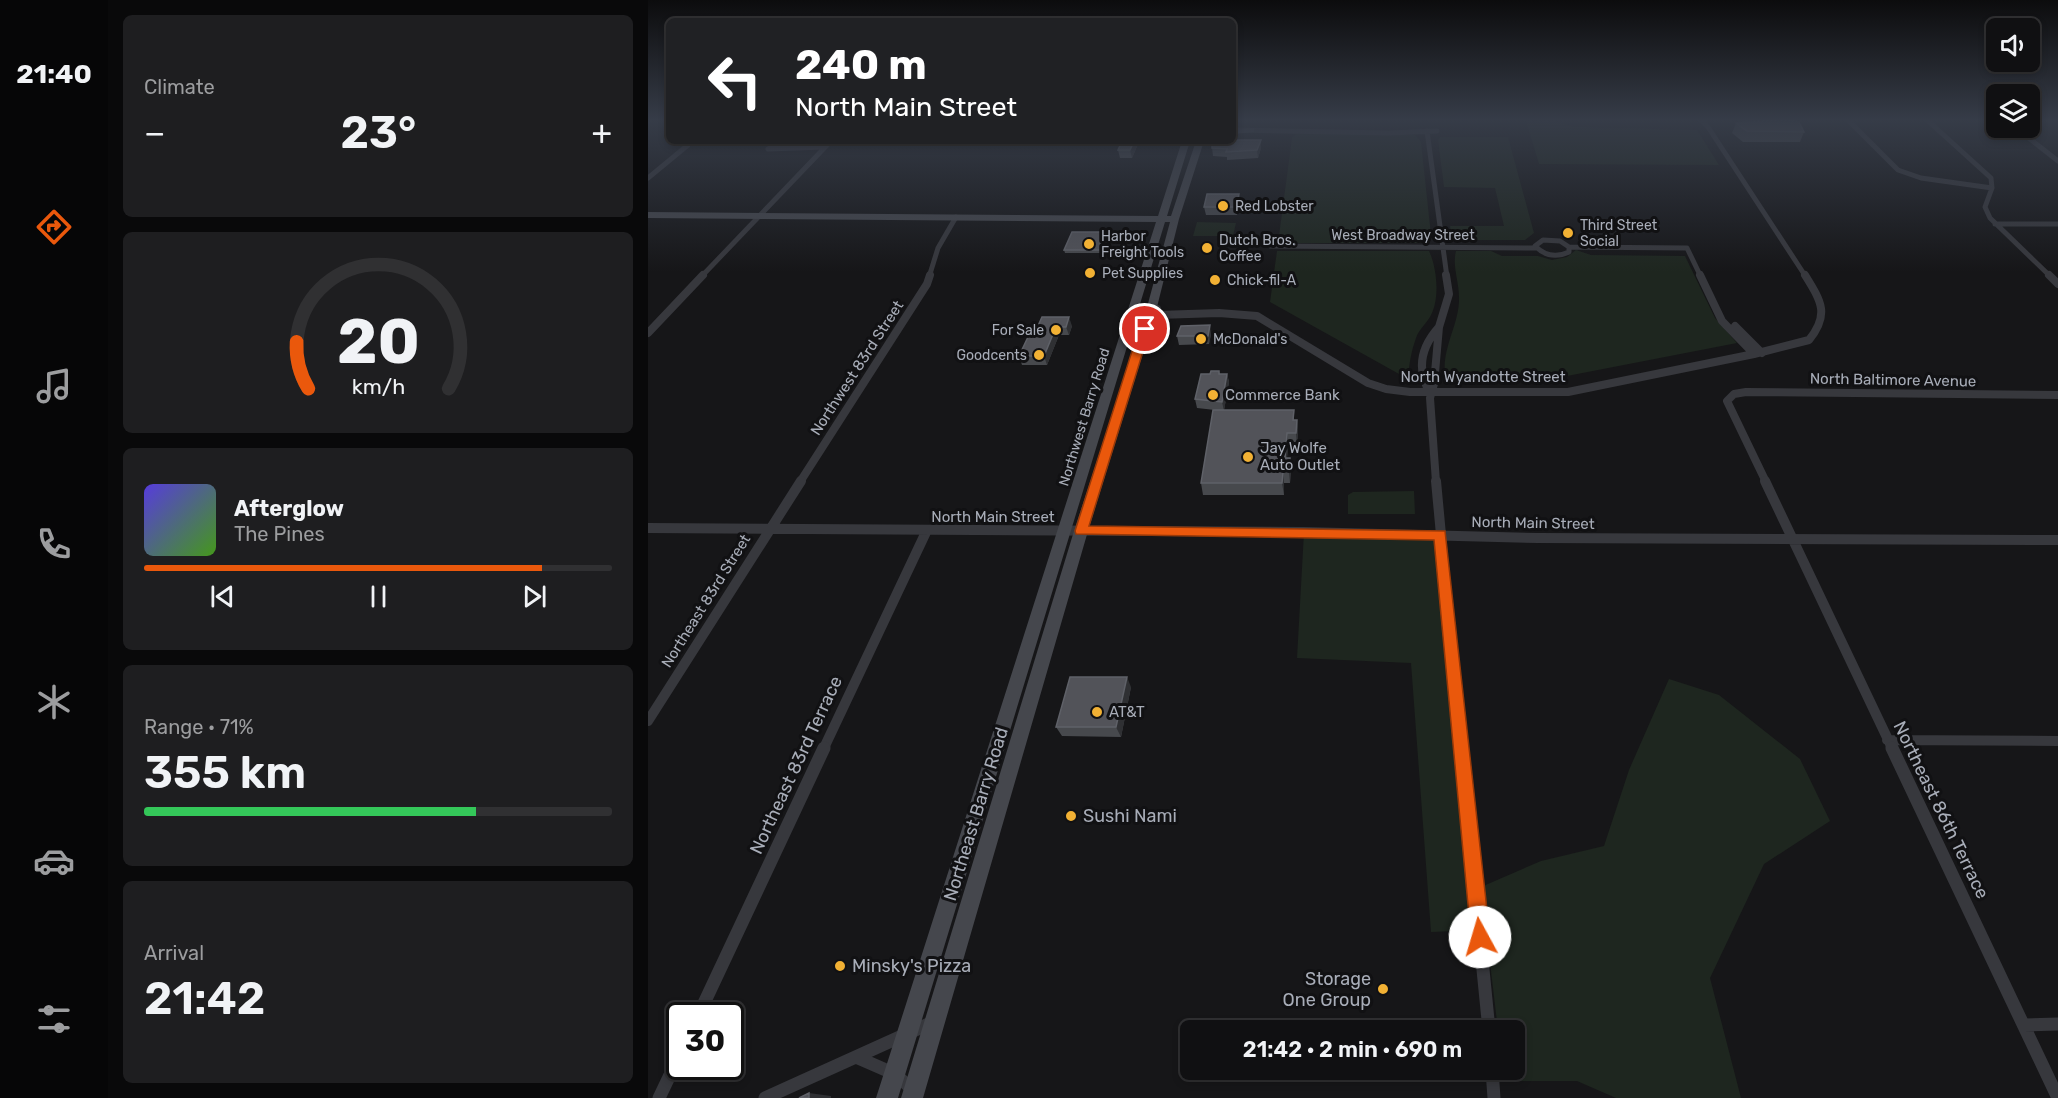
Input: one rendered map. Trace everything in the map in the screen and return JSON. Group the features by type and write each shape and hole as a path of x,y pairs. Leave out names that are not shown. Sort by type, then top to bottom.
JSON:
{"main road":[{"name":"Northwest Barry Road","path":"1073,531 1133,311 1177,170"},
{"name":"Northwest Barry Road","path":"1073,531 1151,311 1175,219 1191,170"},
{"path":"648,215 1175,219"},
{"name":"Northeast Barry Road","path":"913,1095 1073,531"},
{"name":"Northeast Barry Road","path":"887,1098 1073,531"}],"street":[{"path":"648,333 803,170"},
{"path":"1430,170 1449,294 1439,327 1434,384 1430,393 1440,535 1488,1020"},
{"name":"North Wyandotte Street","path":"1133,311 1151,311 1158,315 1219,313 1257,316 1368,383 1386,389 1430,393 1568,392 1758,353 1809,340 1823,320 1823,308 1813,286 1737,170"},
{"path":"1899,170 1921,178 1992,188"},
{"path":"1984,170 1992,182 1985,207 1995,224 2058,283"},
{"name":"Northwest 83rd Street","path":"770,528 927,284 938,248 956,217"},
{"path":"1995,224 2058,224"},
{"path":"1569,247 1567,254 1556,257 1543,254 1536,248 1538,242 1550,239 1563,242 1569,247 1687,248 1722,321 1758,353"},
{"name":"West Broadway Street","path":"1270,246 1536,248"},
{"path":"1430,393 1422,382 1424,348 1439,327"},
{"name":"North Baltimore Avenue","path":"1730,397 1734,394 1746,393 2058,395"},
{"name":"Northeast 86th Terrace","path":"1730,397 1728,406 1765,478 2058,1098"},
{"name":"North Main Street","path":"648,528 1440,535 1538,538 2058,540"},
{"name":"Northeast 83rd Street","path":"648,721 770,528"},
{"name":"Northeast 83rd Terrace","path":"705,1002 927,530"},
{"path":"1887,740 2058,741"},
{"path":"765,1098 934,1022"},
{"path":"2024,1025 2058,1024"},
{"path":"856,1057 895,1074 913,1095"},
{"path":"659,1098 668,1080"},
{"path":"1493,1080 1494,1098"}],"shaded area":[{"path":"1288,170 1424,170 1431,235 1423,243 1278,243"},
{"path":"1442,170 1517,170 1534,233 1525,240 1452,240 1450,226 1504,226 1495,188 1444,187"},
{"path":"1197,222 1236,223 1233,236 1193,236"},
{"path":"1576,250 1591,255 1685,256 1715,318 1737,343 1567,376 1445,374 1446,354 1459,307 1456,251 1491,251 1502,256 1538,256 1552,260 1567,257"},
{"path":"1277,251 1429,251 1436,274 1436,300 1431,315 1416,338 1410,359 1408,379 1270,302"},
{"path":"1414,491 1415,514 1348,514 1348,495 1353,492"},
{"path":"1304,532 1440,535 1479,930 1431,932 1411,663 1297,658"},
{"path":"1669,679 1719,695 1800,759 1830,821 1764,864 1710,978 1741,1098 1616,1098 1577,1081 1505,1081 1525,1080 1525,1020 1497,1020 1481,887 1541,861 1604,846 1629,770"}],"building":[{"path":"1207,194 1239,194 1236,207 1204,207"},
{"name":"Harbor Freight Tools","path":"1072,232 1111,232 1104,250 1064,250"},
{"path":"1042,317 1069,317 1066,327 1056,327 1044,356 1019,356 1028,337 1033,337"},
{"path":"1210,325 1208,336 1177,336 1181,326"},
{"name":"Commerce Bank","path":"1211,371 1227,374 1222,402 1195,399 1201,374 1210,374"},
{"name":"Jay Wolfe Auto Outlet","path":"1213,410 1294,410 1293,420 1297,420 1296,433 1287,433 1285,458 1290,458 1289,472 1283,472 1282,483 1201,483"},
{"name":"AT&T","path":"1070,677 1127,677 1116,727 1056,727"},
{"path":"809,1093 809,1098 799,1098"}],"place":[{"name":"Red Lobster","path":"1223,206"},
{"name":"Third Street Social","path":"1568,233"},
{"name":"Harbor Freight Tools","path":"1089,244"},
{"name":"Dutch Bros. Coffee","path":"1207,248"},
{"name":"Pet Supplies","path":"1090,273"},
{"name":"Chick-fil-A","path":"1215,280"},
{"name":"For Sale","path":"1056,330"},
{"name":"McDonald's","path":"1201,339"},
{"name":"Goodcents","path":"1039,355"},
{"name":"Commerce Bank","path":"1213,395"},
{"name":"Jay Wolfe Auto Outlet","path":"1248,457"},
{"name":"AT&T","path":"1097,712"},
{"name":"Sushi Nami","path":"1071,816"},
{"name":"Minsky's Pizza","path":"840,966"},
{"name":"Storage One Group","path":"1383,989"}],"route":[{"path":"1145,329 1081,531 1440,535 1480,937"}]}
